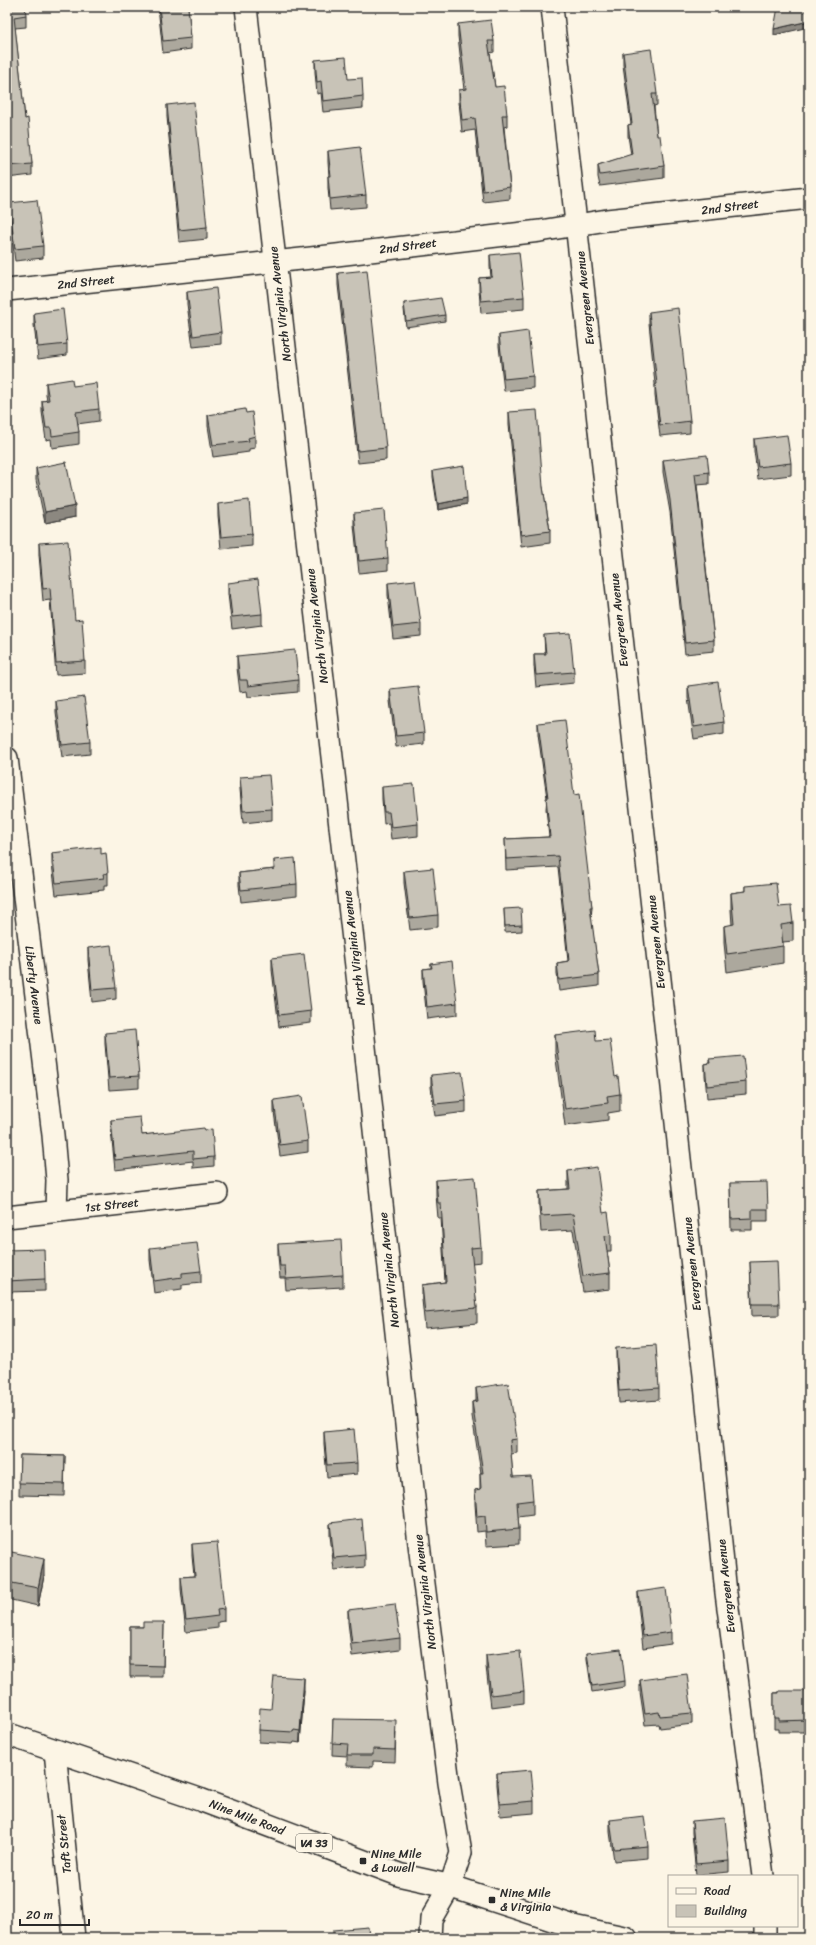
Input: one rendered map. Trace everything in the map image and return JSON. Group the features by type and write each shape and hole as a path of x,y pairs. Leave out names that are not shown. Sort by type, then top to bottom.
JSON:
{"main road":[{"name":"Nine Mile Road","path":"7,1734 201,1800 400,1875 450,1886 575,1927 626,1938"}],"street":[{"name":"North Virginia Avenue","path":"246,7 360,1001 419,1544 449,1784 461,1853 450,1886 432,1919 430,1938"},
{"name":"Evergreen Avenue","path":"552,7 577,224 630,723 704,1375 726,1593 763,1875"},
{"name":"2nd Street","path":"7,290 532,232 577,224 809,198"},
{"name":"Liberty Avenue","path":"7,758 53,1135 57,1180 56,1211"},
{"name":"1st Street","path":"7,1217 217,1193"},
{"name":"Taft Street","path":"55,1751 74,1938"},
{"path":"765,1927 765,1938"}],"building":[{"path":"7,7 25,7 26,15 14,17 25,119 28,118 32,164 7,166"},
{"path":"159,7 188,7 191,38 163,41"},
{"path":"778,7 809,7 809,21 774,29"},
{"path":"491,20 494,41 488,41 495,87 504,86 507,115 502,115 510,187 483,191 475,118 462,120 459,90 466,89 458,24"},
{"path":"651,49 657,94 652,94 657,136 660,136 664,166 600,175 598,165 632,154 628,125 632,124 623,53"},
{"path":"346,57 348,79 362,78 363,96 323,101 321,81 317,82 315,60"},
{"path":"194,102 207,227 179,230 167,105"},
{"path":"360,147 366,195 330,199 328,176 331,176 328,151"},
{"path":"37,200 43,246 15,249 9,203"},
{"path":"519,252 524,297 481,301 479,278 492,277 490,255"},
{"path":"367,270 386,448 358,451 338,273"},
{"path":"216,288 221,332 193,336 187,292"},
{"path":"441,298 445,315 406,321 404,303"},
{"path":"678,308 690,421 660,425 649,312"},
{"path":"63,309 67,344 38,347 34,313"},
{"path":"528,331 533,376 504,379 499,335"},
{"path":"72,379 73,386 96,383 99,409 76,412 79,432 52,436 51,428 46,428 42,401 49,400 46,383"},
{"path":"245,409 246,413 252,412 255,436 248,438 249,441 213,445 208,415"},
{"path":"537,410 543,487 550,531 521,535 509,412"},
{"path":"787,435 791,463 758,467 754,439"},
{"path":"707,455 709,472 695,474 714,640 685,643 670,500 663,460"},
{"path":"66,462 75,506 45,512 36,468"},
{"path":"464,466 467,498 438,504 433,471"},
{"path":"249,500 252,534 221,537 218,504"},
{"path":"384,510 388,558 359,561 354,513"},
{"path":"68,541 75,620 82,619 85,661 56,663 50,588 43,589 39,543"},
{"path":"258,579 262,614 232,617 228,583"},
{"path":"415,580 421,624 393,627 388,583"},
{"path":"570,633 574,672 536,675 534,654 546,654 544,635"},
{"path":"295,650 298,680 248,686 247,680 240,680 237,656"},
{"path":"718,682 724,722 694,727 688,686"},
{"path":"418,686 424,733 396,736 390,689"},
{"path":"84,697 90,742 62,745 56,701"},
{"path":"565,720 574,795 579,794 592,907 590,907 599,975 559,980 557,963 569,961 558,856 506,859 505,839 550,837 546,798 548,798 538,723"},
{"path":"269,775 272,809 243,811 240,777"},
{"path":"414,784 418,824 391,827 389,812 384,812 382,787"},
{"path":"101,847 101,854 106,853 108,873 103,874 104,878 56,883 52,853"},
{"path":"295,858 297,884 241,890 239,873 275,869 274,860"},
{"path":"433,868 438,915 410,918 404,871"},
{"path":"776,883 779,907 791,906 793,923 781,925 783,946 727,954 724,926 734,924 731,893 745,891 745,886"},
{"path":"521,908 522,925 505,926 504,909"},
{"path":"111,945 116,988 92,990 88,948"},
{"path":"304,954 311,1011 279,1015 272,958"},
{"path":"452,961 457,1003 427,1007 423,969 432,968 431,964"},
{"path":"135,1030 139,1076 109,1078 105,1033"},
{"path":"595,1030 596,1041 610,1040 615,1077 618,1076 620,1094 607,1096 608,1103 565,1109 555,1035"},
{"path":"743,1056 746,1082 707,1086 705,1064 710,1063 709,1059"},
{"path":"462,1072 466,1101 435,1104 431,1075"},
{"path":"302,1096 308,1141 280,1145 274,1100"},
{"path":"140,1117 142,1135 204,1128 205,1130 212,1129 214,1157 193,1159 193,1151 115,1160 111,1120"},
{"path":"597,1167 603,1213 608,1212 611,1235 605,1236 610,1273 583,1276 573,1214 541,1216 539,1191 570,1189 568,1171"},
{"path":"475,1177 481,1247 471,1248 477,1308 425,1313 422,1285 446,1282 441,1203 438,1203 436,1180"},
{"path":"767,1182 768,1209 752,1209 752,1218 731,1219 730,1183"},
{"path":"341,1240 343,1275 286,1279 285,1266 280,1266 278,1244"},
{"path":"197,1243 201,1271 182,1273 182,1277 154,1281 150,1248"},
{"path":"44,1249 45,1279 7,1281 7,1250"},
{"path":"777,1261 779,1304 752,1304 750,1262"},
{"path":"656,1345 659,1388 619,1391 616,1348"},
{"path":"508,1383 517,1439 510,1440 513,1477 531,1476 533,1500 517,1502 519,1529 486,1532 485,1516 477,1517 475,1490 481,1489 480,1473 483,1473 472,1402 478,1401 476,1388"},
{"path":"354,1429 357,1463 327,1465 324,1432"},
{"path":"20,1455 65,1456 64,1484 19,1483"},
{"path":"362,1519 365,1555 334,1558 330,1523"},
{"path":"217,1542 224,1609 217,1610 218,1616 186,1620 181,1577 195,1576 192,1544"},
{"path":"7,1551 44,1559 38,1588 7,1582"},
{"path":"666,1588 671,1632 643,1636 638,1592"},
{"path":"395,1604 400,1638 352,1644 348,1610"},
{"path":"143,1622 164,1622 163,1666 130,1665 130,1627 143,1627"},
{"path":"621,1649 625,1681 592,1686 587,1653"},
{"path":"520,1651 524,1691 491,1695 486,1655"},
{"path":"687,1674 692,1713 660,1716 659,1712 645,1714 640,1680"},
{"path":"274,1676 304,1678 300,1731 259,1730 260,1708 271,1709"},
{"path":"779,1691 809,1691 809,1720 779,1721 779,1718 774,1718 774,1693 779,1693"},
{"path":"333,1719 396,1720 395,1750 373,1749 373,1755 347,1755 348,1744 332,1743"},
{"path":"531,1770 534,1801 500,1804 497,1773"},
{"path":"644,1816 648,1846 614,1849 610,1820"},
{"path":"725,1818 729,1861 696,1864 692,1821"},
{"path":"368,1927 369,1938 333,1938 333,1930"}],"place":[{"name":"Nine Mile & Lowell","path":"363,1861"},
{"name":"Nine Mile & Virginia","path":"492,1900"}]}
